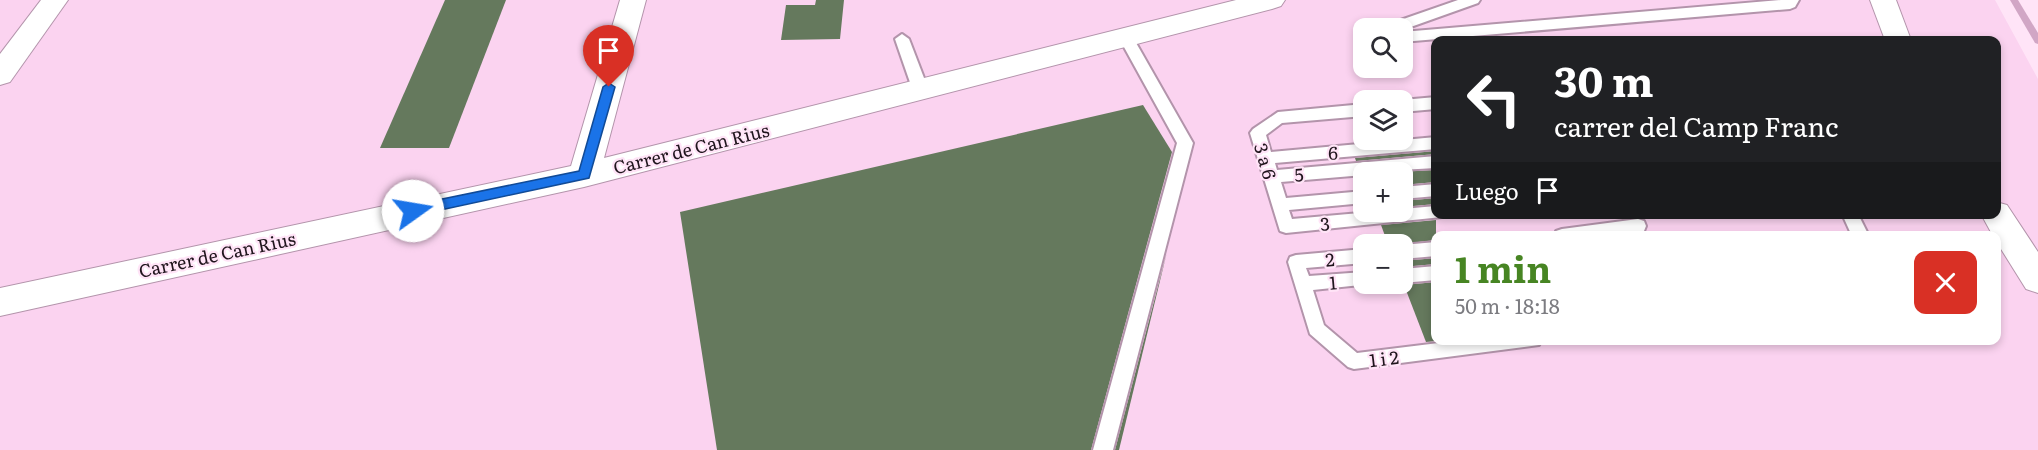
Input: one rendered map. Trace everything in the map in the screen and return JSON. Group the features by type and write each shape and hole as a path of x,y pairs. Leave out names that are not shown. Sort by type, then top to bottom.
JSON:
{"street":[{"path":"0,75 56,0"},
{"path":"584,175 633,0"},
{"name":"Carrer de Can Rius","path":"0,302 584,175 1272,0"},
{"path":"1883,0 1896,36"},
{"path":"1999,219 2038,279"}],"lane":[{"path":"1413,21 1473,0"},
{"path":"1413,36 1790,3 1792,0"},
{"path":"1103,450 1185,143 1126,38"},
{"path":"902,39 921,91"},
{"path":"1413,105 1431,103"},
{"name":"3 a 6","path":"1286,226 1258,133 1278,118 1353,111"},
{"name":"6","path":"1266,158 1431,143"},
{"name":"5","path":"1271,177 1431,162"},
{"path":"1413,192 1431,190"},
{"path":"1279,205 1353,198"},
{"name":"3","path":"1286,226 1431,212"},
{"path":"1595,231 1635,225"},
{"path":"1413,251 1431,249"},
{"name":"2","path":"1296,262 1353,257"},
{"name":"1 i 2","path":"1296,262 1316,329 1354,361 1490,345"},
{"path":"1413,275 1431,273"},
{"name":"1","path":"1303,284 1353,280"}],"shaded area":[{"path":"0,0 1995,0 2038,79 2038,450 0,450"}],"building":[{"path":"445,0 506,0 449,148 380,148"},
{"path":"816,0 844,0 840,39 781,40 786,5 815,5"},
{"path":"1143,105 1172,152 1091,450 717,450 680,212"},
{"path":"1431,151 1431,154 1356,161 1355,158"},
{"path":"1431,170 1431,182 1413,184 1413,171"},
{"path":"1431,198 1431,204 1413,206 1413,200"},
{"path":"1436,220 1436,231 1431,231 1431,241 1413,243 1413,234 1384,234 1381,225"},
{"path":"1167,252 1119,450 1115,450"},
{"path":"1431,258 1431,264 1413,266 1413,260"},
{"path":"1431,282 1431,342 1426,342 1407,294 1413,294 1413,284"}],"waterway":[{"path":"2014,0 2038,41"}],"route":[{"path":"413,211 584,175 609,87"}]}
